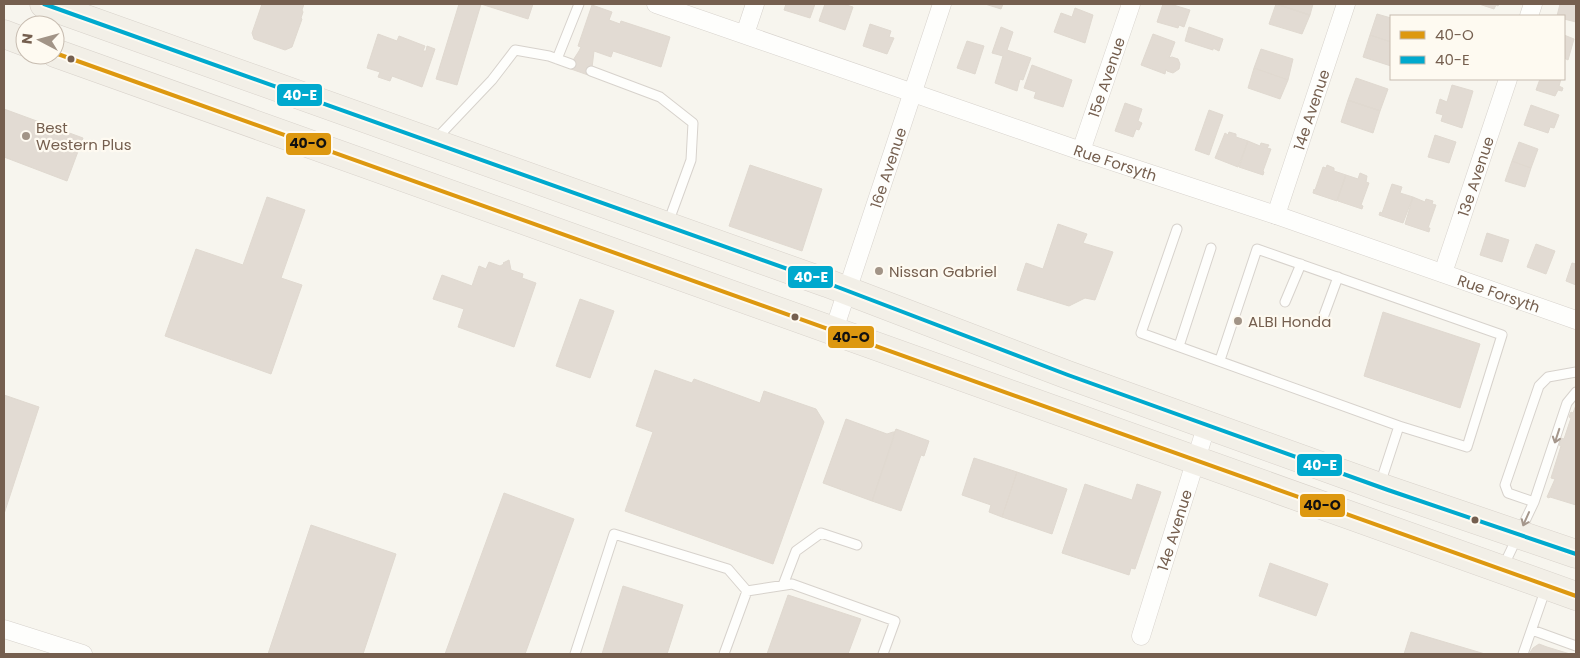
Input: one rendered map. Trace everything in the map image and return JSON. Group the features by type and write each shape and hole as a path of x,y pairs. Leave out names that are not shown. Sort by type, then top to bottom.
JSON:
{"main road":[{"path":"44,4 847,291 1068,375 1384,488 1576,554"},
{"path":"65,57 1576,596"},
{"path":"257,125 271,85"},
{"path":"402,176 424,140"},
{"path":"950,371 962,335"},
{"path":"1055,409 1068,375"},
{"path":"1375,524 1384,488"}],"street":[{"name":"Rue Forsyth","path":"656,4 1576,320"},
{"path":"745,34 755,4"},
{"name":"16e Avenue","path":"834,330 942,4"},
{"name":"15e Avenue","path":"1081,151 1131,4"},
{"name":"14e Avenue","path":"1276,216 1346,4"},
{"name":"13e Avenue","path":"1443,273 1508,80"},
{"name":"14e Avenue","path":"1141,636 1207,424"},
{"path":"4,629 83,654"}],"lane":[{"path":"557,59 579,4"},
{"path":"424,140 492,80 515,50 571,64"},
{"path":"591,71 660,97 693,123 691,160 667,226"},
{"path":"1177,229 1141,333 1399,426 1467,447 1502,335 1257,249 1220,360"},
{"path":"1179,346 1211,248"},
{"path":"1285,302 1301,264"},
{"path":"1324,315 1338,277"},
{"path":"1534,502 1508,493 1505,484 1539,386 1548,377 1576,372"},
{"path":"1502,570 1534,502 1567,404 1576,392"},
{"path":"1384,488 1399,426"},
{"path":"783,585 796,551 820,533 857,545"},
{"path":"575,654 614,534 728,569 747,591"},
{"path":"747,591 792,584 894,621 883,654"},
{"path":"1523,654 1547,586"},
{"path":"724,654 747,591"},
{"path":"1532,630 1574,645 1568,653"},
{"path":"1547,647 1550,636"}],"building":[{"path":"262,4 304,4 302,19 292,47 285,50 254,39 252,33"},
{"path":"459,4 481,4 457,85 436,79"},
{"path":"481,4 533,4 528,19"},
{"path":"786,4 815,4 810,18 784,10"},
{"path":"825,4 843,4 853,7 845,30 819,21"},
{"path":"985,4 1003,4 1001,9"},
{"path":"1163,4 1170,4 1190,10 1184,27 1179,25 1178,28 1157,22"},
{"path":"1276,4 1310,15 1302,34 1269,24"},
{"path":"1276,4 1313,4 1310,15"},
{"path":"1479,4 1499,4 1494,9"},
{"path":"1560,4 1576,4 1576,22 1565,19 1565,15 1557,15"},
{"path":"592,5 612,12 609,20 620,24 621,21 670,37 661,67 613,51 611,57 594,51 591,76 568,68 581,47 578,46"},
{"path":"1075,8 1093,15 1085,43 1054,32 1061,13 1072,17"},
{"path":"1377,14 1390,18 1390,42 1370,35"},
{"path":"870,24 891,31 889,37 894,38 887,54 863,46"},
{"path":"1001,27 1013,32 1007,50 1031,58 1023,80 1020,79 1017,91 995,83 1003,56 992,53"},
{"path":"1189,27 1223,39 1219,51 1185,41"},
{"path":"378,34 397,41 399,36 425,46 423,51 426,51 427,46 435,49 422,87 392,76 390,81 378,77 380,72 367,68"},
{"path":"1153,34 1175,42 1169,58 1178,59 1180,64 1179,69 1173,73 1166,69 1165,74 1141,65"},
{"path":"1370,35 1390,42 1390,66 1363,57"},
{"path":"1565,35 1574,39 1568,60 1565,58"},
{"path":"967,41 984,46 975,74 957,68"},
{"path":"1261,49 1293,59 1288,80 1254,68"},
{"path":"1032,65 1072,80 1063,107 1034,98 1036,92 1024,88"},
{"path":"1254,68 1288,80 1280,99 1248,88"},
{"path":"1356,78 1388,89 1380,111 1348,100"},
{"path":"1540,80 1561,80 1559,86 1563,88 1562,91 1558,90 1555,96 1536,90"},
{"path":"1452,85 1473,91 1462,128 1441,121 1443,115 1436,113 1440,99 1447,102"},
{"path":"1348,100 1380,111 1373,133 1341,122"},
{"path":"1125,103 1142,109 1138,121 1142,123 1139,130 1136,129 1133,137 1115,131"},
{"path":"1531,105 1559,115 1554,128 1550,127 1548,133 1524,125"},
{"path":"4,109 83,138 67,181 4,157"},
{"path":"1209,110 1223,115 1209,155 1195,150"},
{"path":"1229,132 1236,134 1236,137 1248,141 1238,167 1215,158 1225,133 1228,135"},
{"path":"1435,135 1456,142 1449,163 1428,157"},
{"path":"1248,141 1260,146 1261,143 1269,145 1267,148 1271,149 1263,175 1239,167"},
{"path":"1519,142 1538,149 1531,168 1512,161"},
{"path":"1512,161 1531,168 1525,187 1505,181"},
{"path":"750,165 822,189 802,251 729,226"},
{"path":"1327,165 1334,168 1334,171 1346,175 1337,201 1313,193 1323,167 1326,168"},
{"path":"1360,173 1367,176 1366,182 1369,183 1361,205 1363,206 1362,209 1337,200 1346,175 1358,179"},
{"path":"1392,184 1402,187 1400,193 1413,197 1403,223 1379,215 1380,212 1382,213"},
{"path":"267,197 305,210 281,278 302,285 271,374 165,336 196,249 243,265"},
{"path":"1413,197 1425,202 1426,199 1433,201 1432,204 1436,205 1428,228 1430,228 1429,232 1405,224"},
{"path":"1058,224 1087,234 1083,243 1113,252 1095,300 1085,298 1069,306 1017,290 1026,263 1043,269"},
{"path":"1487,233 1509,240 1502,262 1480,255"},
{"path":"1536,244 1555,251 1546,274 1527,267"},
{"path":"509,260 511,270 523,274 522,278 536,283 514,347 458,327 464,309 433,299 442,275 472,286 479,266 486,269 489,262 500,266"},
{"path":"1572,263 1576,264 1576,285 1566,281"},
{"path":"580,299 614,311 590,378 556,366"},
{"path":"1383,312 1480,344 1460,408 1364,376"},
{"path":"655,370 692,383 694,379 760,403 764,391 816,409 824,422 773,564 625,511 653,432 636,426"},
{"path":"4,395 39,407 4,514"},
{"path":"1576,405 1576,505 1547,497 1555,479 1551,478 1561,446 1559,445 1561,438 1564,439 1571,418 1569,417"},
{"path":"846,419 887,434 895,432 872,501 823,483"},
{"path":"896,429 929,441 924,456 921,455 901,511 872,501"},
{"path":"974,458 1017,472 1002,517 989,512 991,505 962,495"},
{"path":"1017,472 1067,489 1052,534 1002,517"},
{"path":"1085,484 1132,500 1137,484 1161,492 1135,569 1131,568 1129,575 1062,553"},
{"path":"504,493 574,519 525,654 445,654"},
{"path":"311,525 396,554 363,654 268,654"},
{"path":"1270,563 1328,584 1316,616 1259,596"},
{"path":"623,586 683,605 667,654 602,654"},
{"path":"788,595 861,619 848,654 767,654"},
{"path":"1411,632 1485,654 1404,654"},
{"path":"1539,644 1547,647 1570,654 1529,654"}],"transit line":[{"name":"40-E","path":"44,4 827,283 1068,375 1388,490 1576,554"},
{"name":"40-O","path":"65,57 1576,596"}],"place":[{"name":"Best Western Plus","path":"26,136"},
{"name":"Nissan Gabriel","path":"879,271"},
{"name":"ALBI Honda","path":"1238,321"}]}
